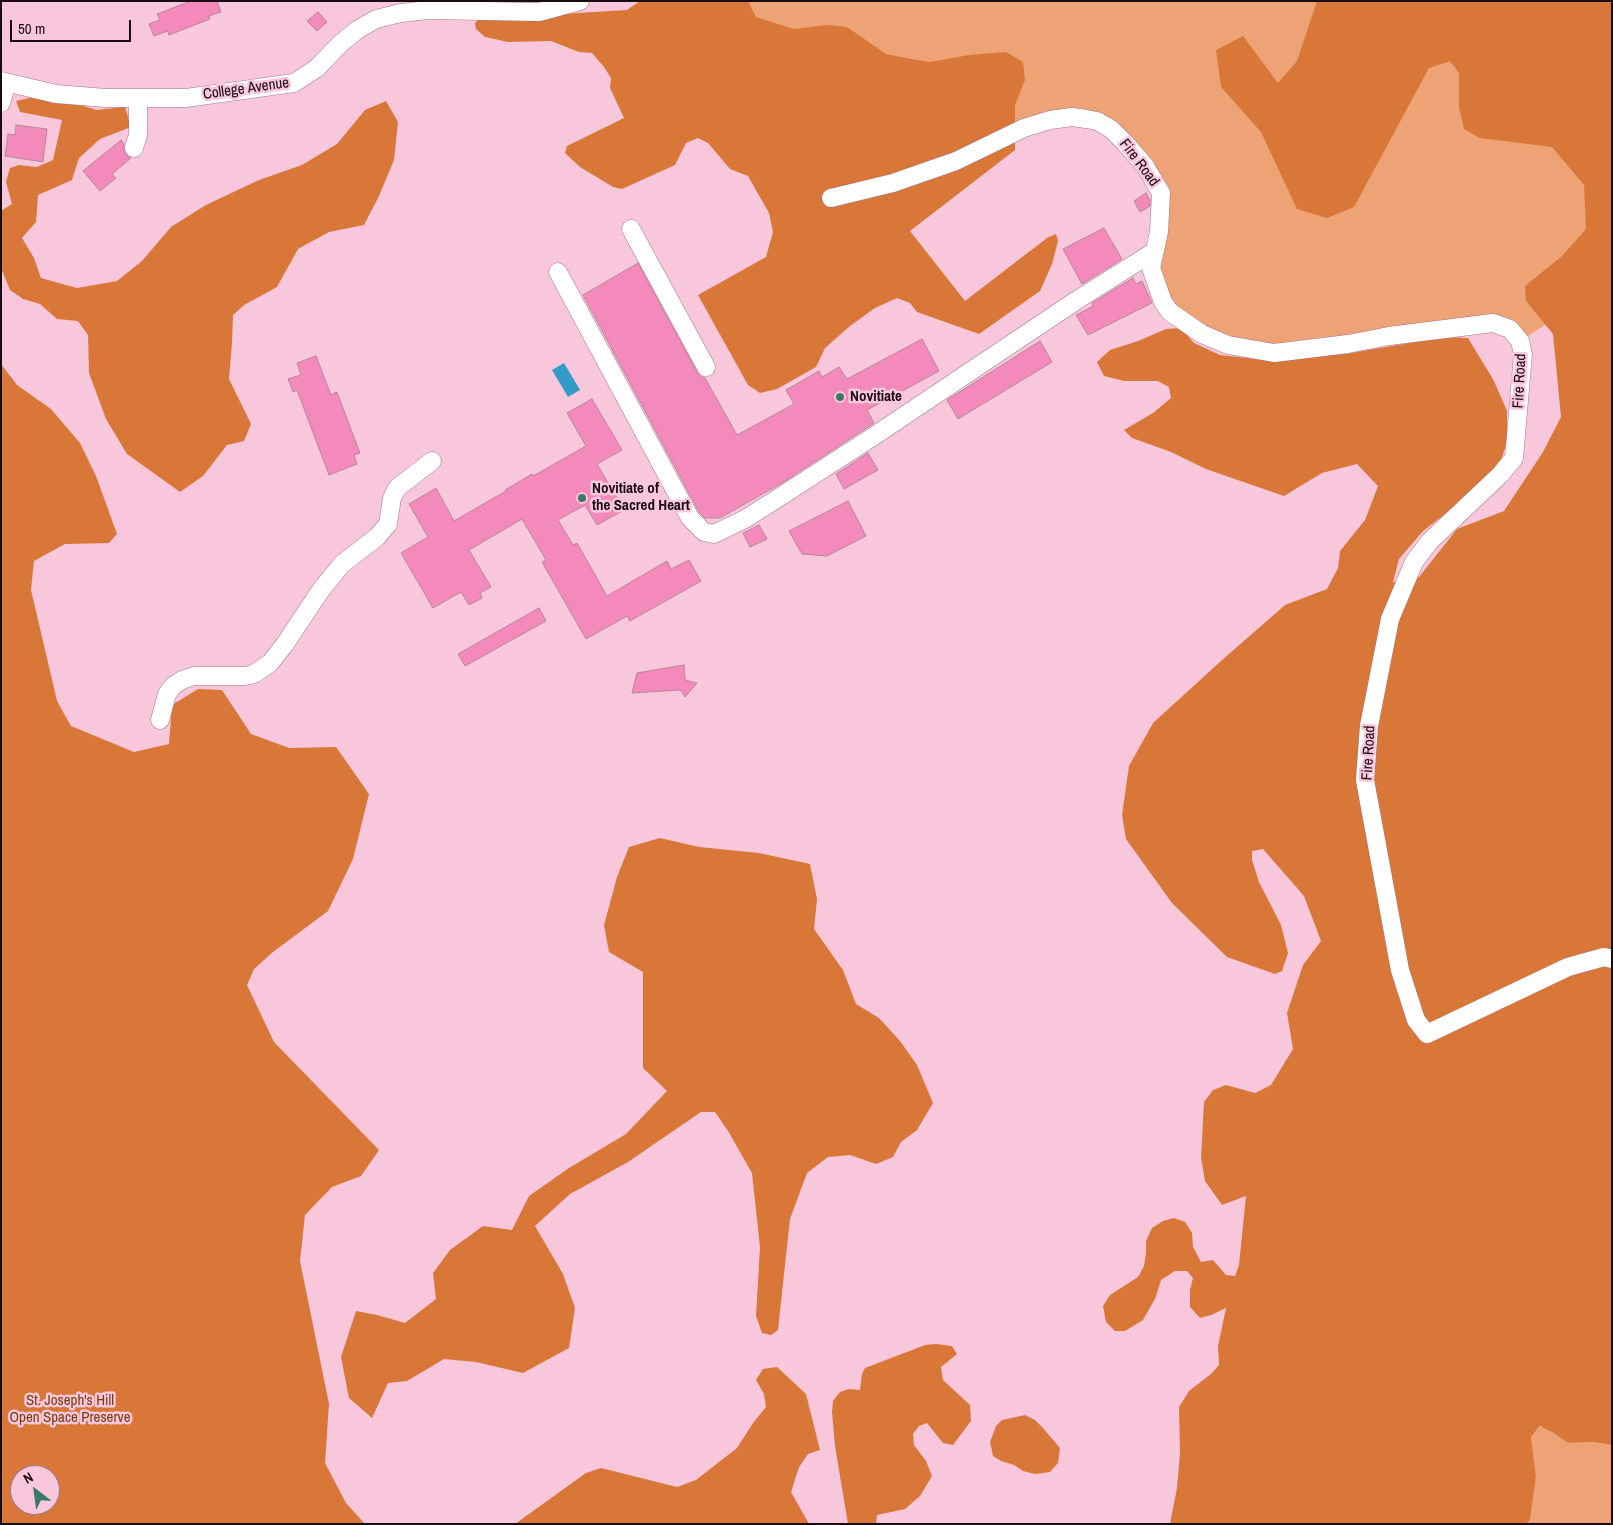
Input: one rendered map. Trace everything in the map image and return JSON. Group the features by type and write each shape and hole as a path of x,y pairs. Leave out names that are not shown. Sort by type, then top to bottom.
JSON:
{"street":[{"name":"College Avenue","path":"1,103 4,82 56,94 106,98 186,98 294,84 317,68 340,44 357,30 376,19 401,13 428,10 539,12 580,1"},
{"path":"134,148 138,135 138,98"},
{"name":"Fire Road","path":"831,198 893,183 956,161 1024,128 1050,120 1072,117 1097,121 1111,129 1125,143 1145,166 1161,194 1158,232 1151,268 1162,302 1170,312 1202,334 1228,345 1274,352 1348,344 1389,336 1493,323 1510,329 1520,341 1523,354 1514,458 1500,475 1430,541 1414,562 1390,619 1368,726 1365,780 1400,970 1416,1020 1427,1034 1568,967 1604,957 1612,959"},
{"path":"631,229 706,366"},
{"path":"558,272 690,518 704,532 714,534 745,519 772,502 882,431 1077,300 1155,251"},
{"path":"160,720 167,694 173,686 182,680 194,676 245,676 254,674 270,663 342,564 377,537 388,524 392,498 397,488 432,460"}],"shaded area":[{"path":"660,1 1526,1 1612,124 1612,282 1520,341 1510,329 1348,344 1228,345 1170,312 1151,268 1161,193 1125,143 1072,117 956,161"},
{"path":"1541,1426 1568,1443 1593,1442 1612,1445 1612,1524 1526,1524 1530,1520 1536,1476 1531,1437"}],"green space":[{"path":"640,1 748,1 756,17 794,29 827,25 847,27 886,54 930,62 969,55 1006,52 1023,62 1025,80 1015,105 1015,150 910,231 965,301 1047,238 1056,234 1058,241 1052,264 1040,291 979,334 917,312 910,303 897,298 875,308 850,326 825,348 816,367 777,389 760,393 748,385 698,295 766,257 773,232 769,213 748,176 730,169 708,143 698,138 686,143 675,165 622,189 613,187 580,167 565,153 567,146 624,118 610,88 611,78 604,67 592,53 579,52 551,41 508,42 485,37 476,29 475,23 479,19 627,10"},
{"path":"1317,1 1612,1 1612,1445 1593,1442 1568,1443 1540,1426 1531,1437 1536,1476 1530,1520 1526,1524 1170,1524 1177,1488 1180,1453 1179,1407 1189,1391 1211,1374 1219,1365 1218,1346 1226,1308 1200,1318 1190,1307 1190,1290 1193,1278 1187,1271 1175,1271 1161,1280 1155,1299 1143,1320 1125,1331 1115,1331 1106,1322 1103,1306 1110,1295 1138,1277 1144,1266 1146,1241 1152,1228 1163,1221 1174,1218 1185,1222 1192,1233 1193,1247 1201,1262 1213,1260 1226,1275 1235,1276 1239,1265 1246,1196 1222,1205 1205,1181 1201,1158 1204,1102 1213,1090 1226,1085 1255,1093 1271,1085 1293,1049 1287,1013 1303,965 1321,941 1304,896 1263,849 1252,851 1252,860 1259,882 1281,925 1288,953 1282,971 1275,974 1227,957 1172,903 1126,839 1122,815 1129,766 1153,723 1221,661 1285,605 1327,589 1338,568 1340,551 1365,520 1378,486 1357,464 1322,473 1284,496 1206,469 1171,452 1132,438 1124,430 1153,413 1171,398 1169,387 1158,381 1124,381 1104,376 1097,362 1110,350 1166,329 1181,328 1194,343 1220,355 1274,361 1351,353 1444,337 1468,338 1494,381 1507,411 1507,442 1500,463 1450,510 1423,531 1399,559 1393,582 1419,577 1457,529 1504,511 1543,452 1561,417 1553,334 1526,301 1525,286 1562,256 1586,229 1584,185 1552,147 1480,138 1464,129 1459,107 1459,73 1450,61 1429,68 1354,207 1327,218 1297,209 1261,132 1221,87 1216,50 1243,36 1278,83 1297,61"},
{"path":"33,97 96,110 125,107 131,127 100,139 79,158 72,180 38,195 36,222 22,238 34,258 41,278 77,288 117,281 142,261 171,227 206,205 259,180 302,165 337,144 365,110 386,101 398,122 394,160 364,225 329,232 298,249 277,287 244,305 233,315 229,379 251,424 244,441 227,445 203,476 180,492 127,454 106,419 89,373 88,335 78,321 57,319 40,304 23,299 10,290 1,268 1,211 12,204 6,182 10,168 19,165 37,167 53,160 62,120 20,112 16,101"},
{"name":"St. Joseph's Hill Open Space Preserve","path":"1,364 17,385 51,409 80,443 96,476 117,534 109,543 65,544 34,561 31,590 57,701 71,726 134,752 169,744 172,705 198,689 222,690 251,734 289,748 336,747 369,794 353,859 328,911 273,952 254,969 247,985 274,1042 379,1150 361,1176 332,1187 305,1215 300,1261 329,1404 325,1463 346,1503 365,1524 1,1524"},
{"path":"660,838 699,847 759,853 810,864 817,899 814,929 843,970 856,1004 879,1018 900,1041 917,1065 933,1103 917,1130 901,1142 893,1157 876,1164 850,1155 828,1157 807,1173 790,1219 778,1330 771,1335 762,1333 756,1316 760,1247 752,1173 715,1112 701,1112 628,1162 570,1194 535,1226 563,1274 575,1308 569,1348 523,1373 476,1362 444,1359 407,1381 388,1383 372,1418 349,1398 341,1357 356,1311 405,1323 436,1299 433,1273 450,1250 483,1226 512,1230 529,1196 569,1168 626,1134 667,1091 643,1068 643,972 609,952 604,925 617,877 629,847"},
{"path":"925,1345 952,1346 957,1354 941,1367 943,1380 970,1405 971,1421 953,1445 943,1443 927,1423 919,1426 913,1434 914,1445 926,1461 932,1476 920,1496 905,1509 877,1515 876,1524 848,1524 835,1446 833,1401 840,1392 849,1389 860,1390 862,1374 865,1368"},
{"path":"777,1367 806,1394 820,1450 808,1454 799,1467 791,1492 809,1524 515,1524 586,1473 601,1468 677,1487 696,1480 737,1448 766,1407 764,1394 756,1380 763,1369"},
{"path":"1025,1415 1035,1420 1060,1448 1058,1463 1050,1472 1035,1474 1023,1471 993,1456 990,1442 996,1426 1002,1420"}],"water":[{"path":"564,363 580,390 568,397 552,370"}],"building":[{"path":"191,1 217,1 221,12 209,16 210,19 169,35 168,31 154,36 149,24 160,20 157,14"},
{"path":"318,12 327,22 317,31 307,21"},
{"path":"16,125 47,129 43,162 5,156 8,134 15,135"},
{"path":"121,140 124,144 126,155 131,158 112,174 116,178 100,191 83,171"},
{"path":"1146,193 1150,200 1150,206 1140,212 1134,201"},
{"path":"1104,228 1122,259 1082,284 1063,249"},
{"name":"Novitiate","path":"638,263 697,372 705,378 737,435 794,404 786,390 819,371 822,377 839,367 847,379 922,339 939,371 867,410 874,423 782,483 720,518 705,518 699,512 583,295"},
{"path":"1133,278 1136,284 1142,281 1152,303 1088,335 1076,315 1093,306 1092,303"},
{"path":"1040,341 1052,362 958,419 947,400"},
{"path":"316,356 331,395 337,392 360,453 354,455 357,464 329,475 297,390 293,392 288,379 301,375 297,363"},
{"path":"592,399 622,450 597,464 624,510 597,525 585,505 558,520 573,545 577,543 607,596 667,561 671,569 689,560 701,581 630,621 627,616 586,639 542,562 546,560 522,519 469,550 491,587 480,593 482,598 469,605 461,592 433,608 401,553 428,537 409,504 436,488 454,521 532,474 533,476 586,446 567,413"},
{"path":"868,453 878,470 844,489 836,474"},
{"path":"848,501 866,536 827,556 802,554 789,531"},
{"path":"759,525 767,539 750,547 743,533"},
{"path":"539,608 546,621 465,666 458,654"},
{"path":"684,665 685,680 697,683 685,697 681,690 632,693 637,673"}],"place":[{"name":"Novitiate","path":"840,397"},
{"name":"Novitiate of the Sacred Heart","path":"582,498"}]}
